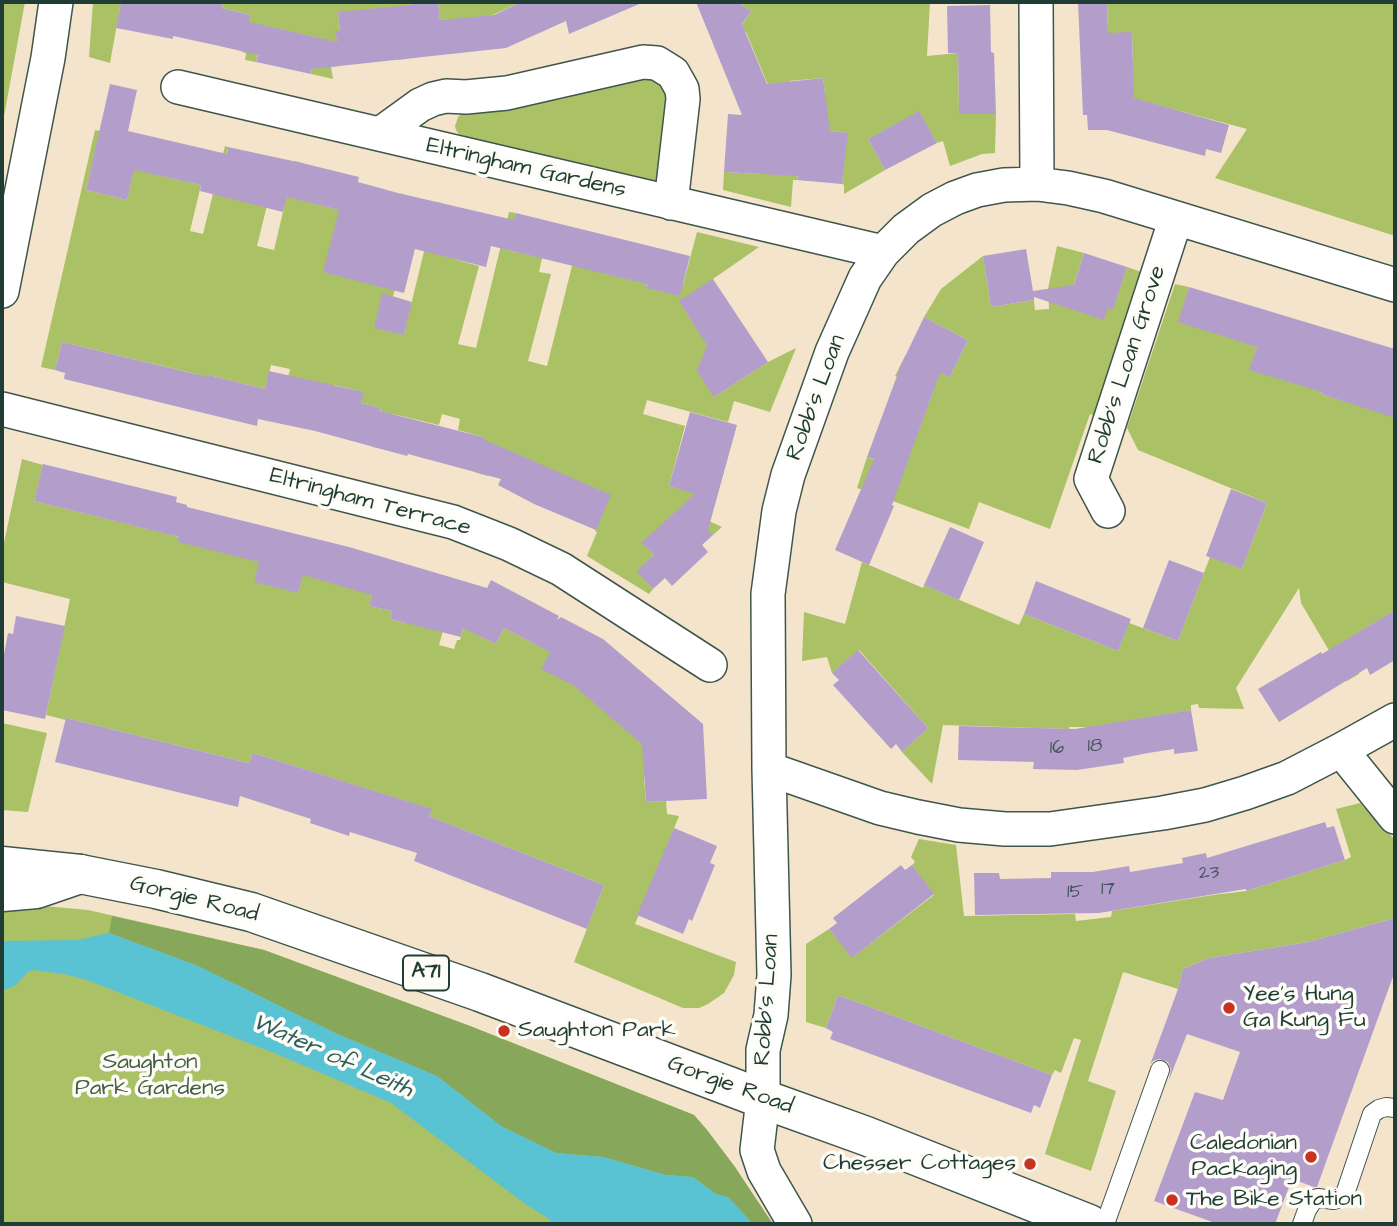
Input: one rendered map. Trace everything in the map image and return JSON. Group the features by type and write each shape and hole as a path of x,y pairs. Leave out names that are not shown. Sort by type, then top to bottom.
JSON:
{"main road":[{"name":"Gorgie Road","path":"2,866 80,874 251,912 480,992 866,1136 1089,1224"},
{"path":"2,892 36,889 80,874"}],"street":[{"path":"2,290 48,58 56,2"},
{"path":"1035,2 1037,184"},
{"name":"Eltringham Gardens","path":"380,134 420,105 446,96 506,93 643,62 657,63 673,73 682,89 671,203"},
{"name":"Eltringham Gardens","path":"178,87 883,252"},
{"name":"Robb's Loan","path":"795,1224 764,1171 758,1155 758,1126 763,1099 763,1050 771,1015 774,975 768,594 779,510 788,475 832,352 865,278 883,252 906,229 932,210 977,190 1003,185 1037,184 1104,196 1395,285"},
{"name":"Robb's Loan Grove","path":"1108,511 1091,479 1175,218"},
{"name":"Eltringham Terrace","path":"2,410 453,522 509,544 561,569 710,665"},
{"path":"769,769 880,808 918,817 959,825 1050,829 1152,815 1205,805 1245,793 1287,778 1395,720"},
{"path":"1341,750 1395,817"}],"lane":[{"path":"1105,1224 1160,1070"},
{"path":"1302,1224 1314,1199 1334,1200 1342,1197 1372,1114 1385,1107 1395,1108"}],"green space":[{"path":"2,2 25,2 2,127"},
{"path":"93,2 121,2 110,63 89,57"},
{"path":"223,2 410,2 416,57 399,60 395,26 338,12 340,31 336,31 339,66 331,67 333,79 311,74 319,38 264,26 256,62 245,60 246,53 242,52 250,15 222,8"},
{"path":"438,2 521,2 488,17 440,20"},
{"path":"738,2 930,2 927,56 958,53 959,114 996,114 995,153 982,154 950,166 943,141 937,143 919,112 868,139 885,170 844,194 842,184 847,133 804,128 797,180 793,180 791,207 723,190 724,172 761,174 825,94 823,78 789,81 790,98 768,85 746,32 736,33 751,12"},
{"path":"1107,2 1395,2 1395,236 1215,178 1247,129 1139,100 1134,116 1119,62 1133,61 1132,33 1108,33"},
{"path":"632,77 654,77 668,92 657,179 652,182 462,139 456,130 458,117 466,110 562,99"},
{"path":"95,130 100,131 86,190 127,200 140,141 149,173 201,185 190,231 203,234 225,146 228,147 221,181 270,193 257,246 274,250 295,161 302,163 293,198 339,210 403,265 393,296 404,334 436,202 442,203 433,239 457,245 454,259 479,266 458,344 476,348 509,212 516,213 507,250 542,258 539,272 551,274 528,361 547,366 581,230 656,248 646,287 664,292 683,285 697,232 759,247 713,279 714,397 768,362 796,348 770,412 734,401 728,422 647,400 643,414 685,426 669,486 713,498 707,520 722,527 713,535 642,543 654,555 637,571 653,589 649,594 587,556 610,496 498,447 488,476 474,472 483,437 458,430 460,419 442,414 439,425 393,414 384,449 372,447 381,408 361,403 363,392 334,385 331,396 286,385 290,369 271,365 265,389 209,375 201,412 196,374 62,342 55,370 41,367"},
{"path":"1057,246 1084,253 1070,297 1113,309 1127,267 1144,273 1101,419 1090,414 1050,529 979,502 969,529 857,488 867,457 904,470 933,392 895,376 905,356 950,377 968,340 924,317 941,289 983,256 991,307 1034,300 1035,310 1049,309 1048,289"},
{"path":"1175,284 1189,287 1179,322 1254,307 1268,311 1250,370 1332,331 1340,332 1321,394 1395,417 1395,610 1341,643 1359,674 1347,681 1301,603 1299,588 1236,688 1244,709 1199,708 1198,704 1191,705 1191,710 1069,729 943,725 932,784 902,752 928,728 859,650 832,673 827,657 802,661 804,612 845,624 862,562 1019,625 1024,614 1118,651 1129,623 1178,641 1210,557 1242,569 1267,503 1138,450 1127,428"},
{"path":"22,459 43,465 34,501 168,534 259,562 298,593 308,554 372,595 369,606 392,611 390,619 405,623 409,606 447,616 439,645 454,649 457,640 460,640 465,622 480,636 496,644 504,628 572,663 646,746 646,802 666,801 667,814 679,816 635,924 736,962 734,975 724,993 699,1008 683,1008 574,962 604,885 429,816 431,809 253,753 249,763 46,715 70,599 2,582 2,552"},
{"path":"2,723 47,733 28,812 2,810"},
{"path":"1360,803 1395,840 1395,918 1308,942 1209,958 1183,969 1178,989 1123,972 1088,1081 1116,1091 1091,1171 1045,1154 1081,1040 1074,1038 1061,1073 1055,1070 1052,1075 838,995 826,1028 806,1022 806,944 829,929 853,957 934,895 912,865 915,862 911,857 919,839 956,845 964,916 1075,914 1076,921 1111,917 1112,911 1246,891 1345,860 1351,857 1336,809"},
{"name":"Saughton Park Gardens","path":"2,902 88,910 264,950 470,1026 694,1115 735,1167 769,1224 2,1224"},
{"path":"112,916 264,950 470,1026 694,1115 735,1167 773,1224 753,1224 728,1197 716,1194 693,1177 666,1175 603,1157 556,1153 501,1126 437,1076 335,1033 198,966 109,933"}],"water":[{"name":"Water of Leith","path":"109,933 198,966 335,1033 437,1076 501,1126 556,1153 603,1157 666,1175 693,1177 716,1194 728,1197 753,1224 553,1224 391,1103 279,1055 87,980 64,974 33,970 16,985 2,991 2,941 77,940"}],"building":[{"path":"121,2 223,2 222,8 250,15 249,22 337,42 335,31 340,31 338,12 411,5 410,2 438,2 440,20 494,15 521,2 644,2 569,34 566,21 506,48 312,69 311,74 256,62 258,55 173,36 173,39 116,28"},
{"path":"696,2 738,2 751,12 742,24 767,84 823,78 830,131 848,133 842,184 797,180 798,176 724,172 728,114 742,115"},
{"path":"1078,2 1107,2 1108,33 1132,32 1134,98 1229,125 1221,153 1206,149 1205,156 1107,130 1088,130 1087,115 1083,115"},
{"path":"990,5 996,114 959,114 958,53 948,53 947,6"},
{"path":"110,84 137,90 128,131 227,154 228,147 302,163 359,177 358,182 398,193 514,220 516,213 690,256 680,296 646,288 647,284 491,246 486,267 415,249 404,293 323,272 339,210 287,197 283,212 200,191 201,185 134,170 127,200 86,190"},
{"path":"919,111 937,143 885,170 868,139"},
{"path":"1026,249 1033,291 1074,285 1084,253 1127,267 1113,310 1108,308 1104,320 1034,297 1034,300 991,307 983,256"},
{"path":"713,279 768,362 714,397 697,371 707,345 679,301"},
{"path":"1189,287 1395,349 1395,418 1249,370 1257,347 1178,322"},
{"path":"382,293 412,302 404,335 374,328"},
{"path":"924,317 968,340 950,377 940,373 892,505 894,506 869,565 835,550 874,459 867,457 901,365"},
{"path":"62,342 265,389 269,371 364,392 361,403 381,408 380,411 483,437 611,495 596,530 534,504 498,485 501,479 315,431 258,419 257,426 64,379 65,373 55,370"},
{"path":"690,412 737,425 708,530 713,535 702,545 708,552 672,586 665,578 653,589 636,571 654,555 641,543 695,494 669,486"},
{"path":"43,464 177,497 176,502 187,507 349,547 487,588 491,580 559,616 557,620 561,617 603,639 703,724 707,799 646,802 642,744 573,685 541,669 550,652 504,628 496,644 463,628 461,637 390,619 392,611 369,606 372,595 303,575 298,593 254,582 259,562 178,542 179,537 34,501"},
{"path":"1231,489 1267,503 1242,569 1206,556"},
{"path":"950,527 984,542 959,600 924,585"},
{"path":"1169,560 1204,573 1178,641 1143,628"},
{"path":"1036,581 1131,619 1118,651 1024,614"},
{"path":"1395,610 1395,660 1370,675 1367,668 1279,722 1258,689"},
{"path":"16,616 65,626 45,719 2,710 2,665 8,633 13,634"},
{"path":"858,650 928,728 902,752 896,744 891,749 833,685 839,680 832,673"},
{"path":"1191,710 1198,751 1174,754 1174,749 1148,753 1123,758 1124,763 1077,770 1033,769 1034,762 958,760 959,726 1075,729"},
{"path":"66,718 249,763 253,753 432,809 429,816 604,885 587,929 414,861 417,853 350,832 349,836 310,823 311,819 240,796 238,807 55,762"},
{"path":"1325,822 1327,828 1334,826 1345,860 1246,891 1099,913 975,915 974,873 999,873 1000,879 1051,878 1051,872 1093,872 1129,866 1130,872 1183,863 1182,858 1206,853 1207,858"},
{"path":"674,828 717,846 710,863 715,865 692,921 689,919 683,934 637,915"},
{"path":"901,865 905,870 912,865 934,894 852,958 829,929 837,923 833,918"},
{"path":"1395,918 1395,971 1317,1187 1292,1179 1275,1224 1218,1224 1154,1201 1195,1092 1223,1100 1240,1052 1187,1034 1169,1080 1171,1069 1168,1062 1159,1059 1150,1065 1183,969 1209,958 1308,942"},
{"path":"838,995 1052,1075 1040,1108 1034,1105 1031,1113 830,1039 833,1032 826,1028"}],"place":[{"name":"Yee's Hung Ga Kung Fu","path":"1229,1008"},
{"name":"Saughton Park","path":"504,1031"},
{"name":"Caledonian Packaging","path":"1311,1157"},
{"name":"Chesser Cottages","path":"1030,1164"},
{"name":"The Bike Station","path":"1172,1200"}]}
